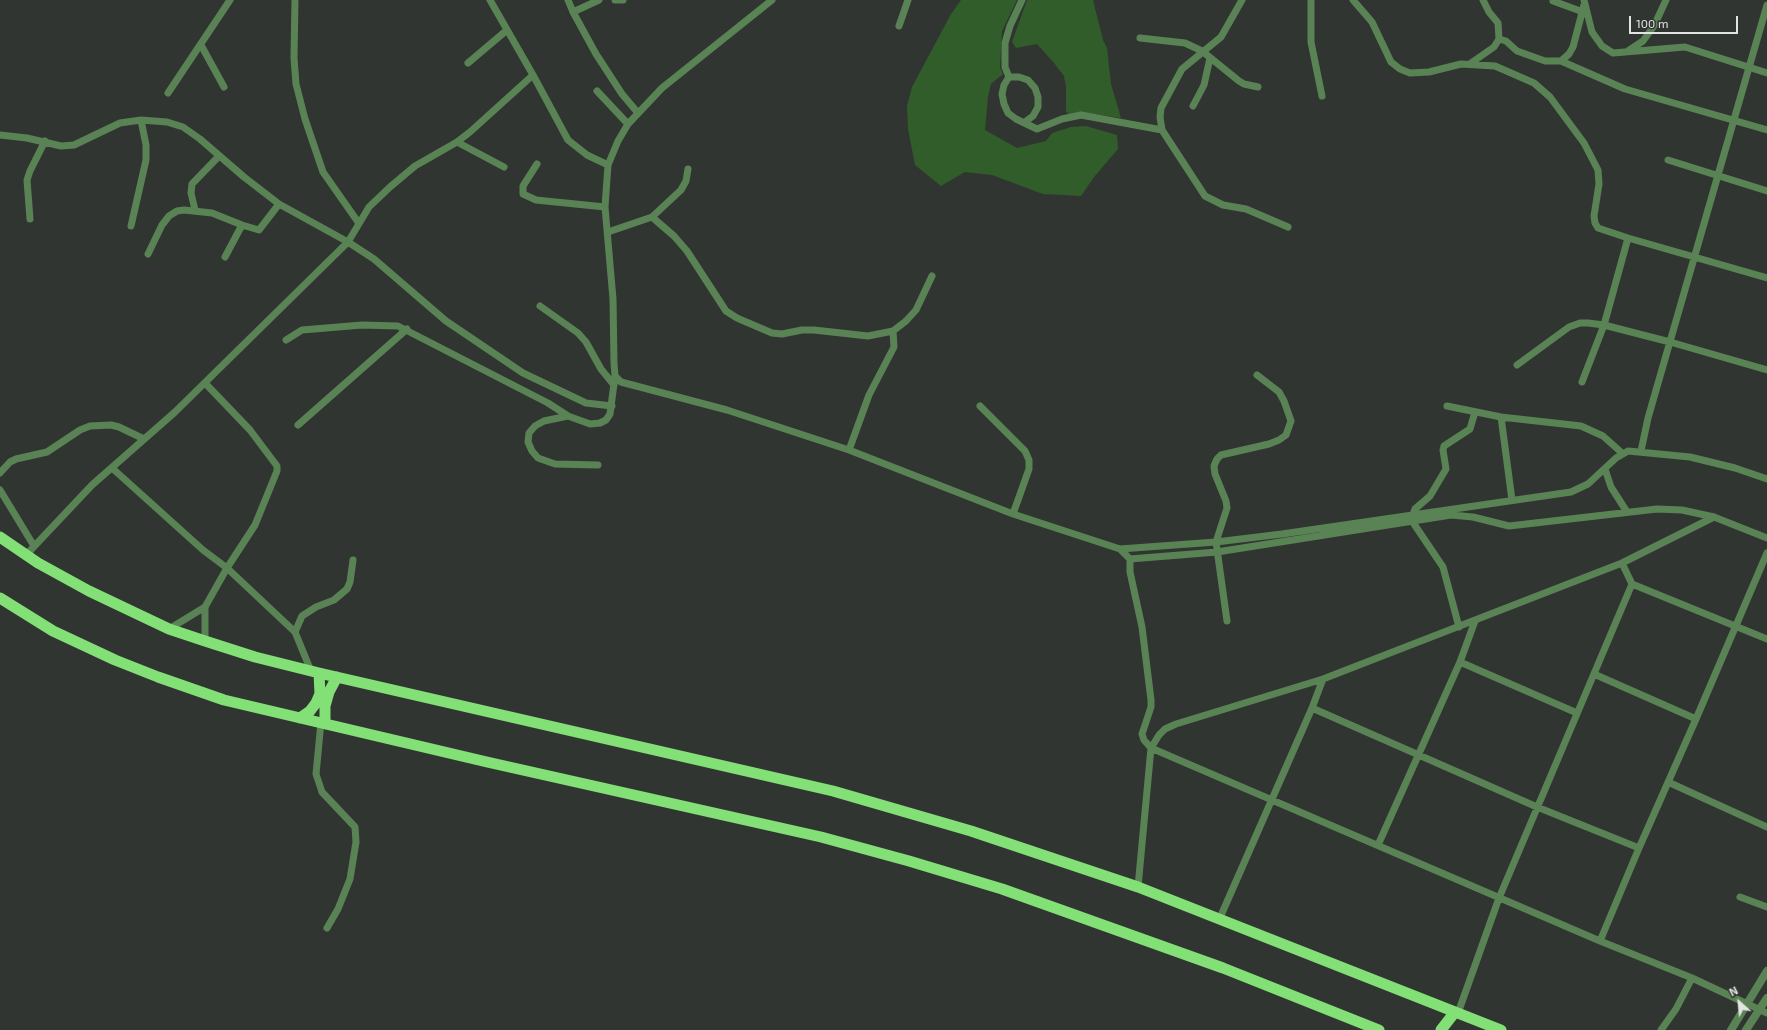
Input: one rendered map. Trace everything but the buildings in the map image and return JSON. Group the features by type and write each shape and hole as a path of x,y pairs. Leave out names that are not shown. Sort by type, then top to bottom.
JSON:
{"highway":[{"path":"0,537 26,555 89,591 169,629 205,641 255,657 315,672 833,791 971,831 1138,887 1501,1030"},
{"path":"0,598 53,631 150,675 224,700 821,836 909,861 1002,889 1223,968 1379,1030"},
{"path":"300,718 310,711 318,698 320,687 315,672"},
{"path":"323,723 325,706 329,692 337,677"},
{"path":"1441,1030 1456,1013"}],"street":[{"path":"168,93 230,0"},
{"path":"295,0 294,58 296,84 305,119 323,172 358,222"},
{"path":"490,0 568,140 587,155 608,166"},
{"path":"568,0 573,12 622,94 638,113"},
{"path":"573,12 599,0"},
{"path":"615,0 623,0"},
{"path":"286,340 302,330 355,325 391,325 406,330 548,403 568,416 590,424 600,423 606,420 610,414 612,406 616,376 608,232 605,207 608,166 618,141 628,124 662,88 772,0"},
{"path":"899,26 908,0"},
{"path":"1009,77 1005,67 1005,43 1010,26 1022,0"},
{"path":"1242,0 1221,37 1202,51 1182,70 1164,100 1160,117 1162,130 1175,151 1188,166 1205,196 1223,206 1246,210 1288,227"},
{"path":"1311,0 1311,42 1322,96"},
{"path":"1353,0 1372,22 1391,62 1400,69 1410,73 1429,72 1461,64 1472,63 1495,66 1534,83 1550,97 1566,116 1584,143 1598,170 1599,184 1595,223 1598,228 1767,278"},
{"path":"1472,63 1494,46 1499,39 1498,23 1489,12 1483,0"},
{"path":"1626,53 1643,40 1654,26 1666,0"},
{"path":"1553,1 1584,6"},
{"path":"1641,451 1648,418 1693,257 1719,177 1733,121 1767,5"},
{"path":"1561,61 1569,54 1573,47 1584,6"},
{"path":"1584,6 1592,32 1597,40 1613,53 1685,47 1767,73"},
{"path":"468,63 507,30"},
{"path":"1140,38 1180,42 1202,51 1238,81 1258,87"},
{"path":"1499,39 1506,41 1517,51 1545,61 1561,61 1625,89 1767,130"},
{"path":"201,45 224,87"},
{"path":"1193,106 1204,85 1210,58"},
{"path":"26,555 92,485 205,383 348,242 358,222 369,207 390,186 425,159 457,142 533,75"},
{"path":"1009,77 1019,76 1028,80 1035,88 1038,97 1038,107 1033,116 1025,122"},
{"path":"1009,77 1004,85 1002,94 1008,113 1016,119 1038,129 1062,119 1081,115 1162,130"},
{"path":"597,91 628,124"},
{"path":"131,226 146,160 146,145 140,120"},
{"path":"0,135 45,141 62,146 74,145 120,123 140,120 155,120 182,127 200,139 279,204 348,242 374,259 446,321 523,373 586,403 612,406"},
{"path":"30,219 27,180 30,170 45,141"},
{"path":"457,142 504,167"},
{"path":"195,210 191,193 192,184 219,156"},
{"path":"1668,160 1719,177 1767,190"},
{"path":"537,164 523,186 523,194 536,200 605,207"},
{"path":"608,232 652,217 681,190 686,181 688,169"},
{"path":"148,254 157,233 169,216 177,211 195,210 212,214 242,226 259,230 279,204"},
{"path":"652,217 674,236 687,251 726,311 736,318 772,333 782,334 802,330 814,330 868,336 893,331 906,321 916,310 932,276"},
{"path":"225,257 242,226"},
{"path":"1582,382 1604,325 1628,238"},
{"path":"540,306 578,333 586,342 601,369 614,385"},
{"path":"1516,365 1569,327 1580,323 1604,325 1767,370"},
{"path":"298,425 406,330"},
{"path":"849,450 869,395 894,347 893,331"},
{"path":"1227,621 1216,542 1227,508 1226,501 1215,474 1214,466 1217,459 1221,455 1228,452 1269,444 1286,435 1291,422 1289,412 1279,392 1257,375"},
{"path":"616,376 621,382 629,386 727,410 849,450 1013,514 1120,548 1216,542 1412,518 1451,515 1509,526 1657,509 1682,510 1714,517 1767,538"},
{"path":"169,629 205,607 227,568 255,525 277,471 277,466 250,430 205,383"},
{"path":"980,406 1025,451 1029,460 1029,469 1013,514"},
{"path":"1447,406 1501,416 1581,426 1603,436 1622,453"},
{"path":"1412,518 1415,509 1430,496 1446,469 1443,450 1444,446 1470,430 1476,412"},
{"path":"568,416 544,421 534,426 529,433 528,442 532,451 538,458 555,464 598,465"},
{"path":"1501,416 1512,500"},
{"path":"0,473 10,462 16,459 47,452 80,430 90,426 111,425 120,427 144,439"},
{"path":"1130,559 1217,552 1512,500 1579,490 1605,470 1622,453 1628,450 1690,457 1735,468 1767,479"},
{"path":"112,468 203,550 227,568 295,632 315,672"},
{"path":"1605,470 1611,487 1627,512"},
{"path":"0,490 34,546"},
{"path":"1138,887 1151,748 1159,735 1165,729 1176,724 1323,679 1475,621 1622,564 1714,517"},
{"path":"1412,518 1443,567 1459,627"},
{"path":"1120,548 1130,559 1130,572 1142,627 1151,700 1151,707 1142,734 1144,740 1151,748 1600,941 1692,978 1763,1011"},
{"path":"1600,941 1767,553"},
{"path":"295,632 302,616 316,607 334,600 347,589 350,582 353,560"},
{"path":"1622,564 1632,584 1767,639"},
{"path":"1456,1013 1499,898 1632,584"},
{"path":"205,607 205,641"},
{"path":"1378,845 1460,662 1475,621"},
{"path":"1460,662 1577,714"},
{"path":"1594,674 1696,719"},
{"path":"1219,920 1312,708 1323,679"},
{"path":"1312,708 1420,754 1537,807 1639,848"},
{"path":"323,723 316,774 322,792 355,827 356,842 350,879 338,909 328,928"},
{"path":"1668,782 1767,827"},
{"path":"1740,897 1767,907"},
{"path":"1730,1030 1767,971"},
{"path":"1661,1030 1676,1009 1692,978"},
{"path":"1746,1030 1763,1011 1767,998"}],"green space":[{"path":"961,0 1017,0 1002,31 1000,67 1003,74 991,84 988,97 985,130 1017,148 1046,141 1052,133 1071,127 1086,126 1117,135 1118,149 1094,177 1081,196 1043,194 992,175 965,172 941,186 915,165 908,129 907,106 912,87 951,14"},
{"path":"1027,0 1093,0 1103,40 1107,48 1111,84 1121,118 1087,113 1069,115 1066,111 1066,87 1064,76 1054,63 1037,44 1016,48 1012,42"}]}
